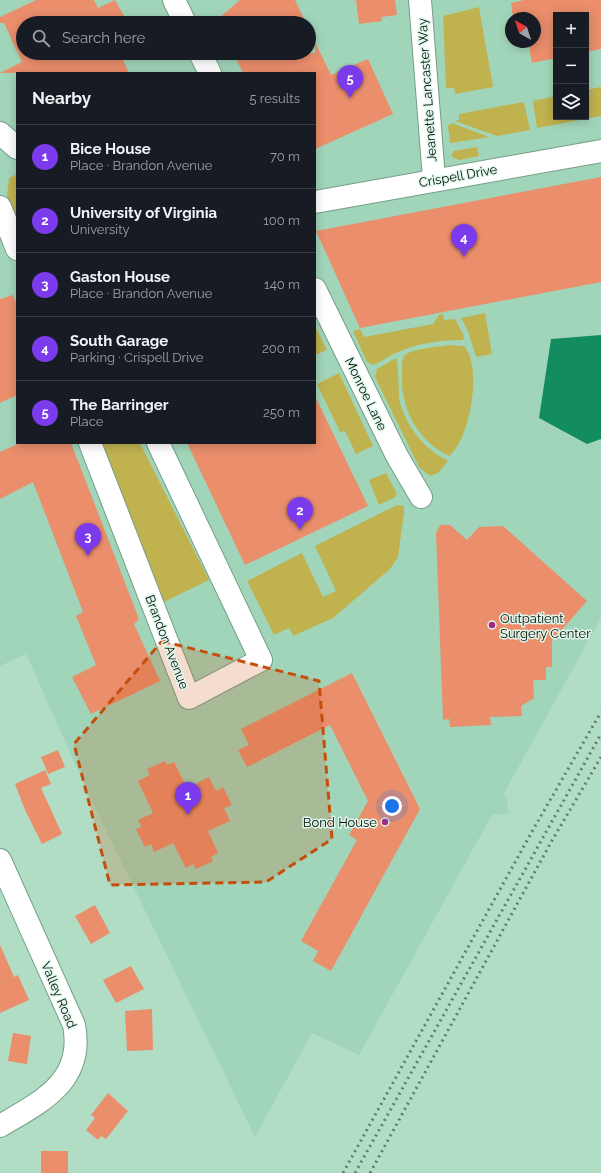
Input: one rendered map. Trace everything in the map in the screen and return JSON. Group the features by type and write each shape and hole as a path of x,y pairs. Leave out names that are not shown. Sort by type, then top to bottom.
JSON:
{"street":[{"path":"174,0 182,16"},
{"name":"Jeanette Lancaster Way","path":"420,0 434,179"},
{"path":"204,60 210,72"},
{"path":"0,133 16,147"},
{"name":"Crispell Drive","path":"316,202 434,179 601,151"},
{"path":"0,207 16,247"},
{"name":"Monroe Lane","path":"316,291 397,456 421,497"},
{"name":"Brandon Avenue","path":"90,444 189,698 261,660 158,444"},
{"name":"Valley Road","path":"0,860 74,1025 76,1038 76,1054 70,1070 61,1084 36,1105 0,1126"}],"highlighted area":[{"path":"162,641 319,681 332,839 266,882 110,885 74,744"}],"shaded area":[{"path":"0,0 601,0 601,618 503,795 506,796 509,813 492,815 359,1055 312,1033 255,1137 86,789 26,654 0,666"},
{"path":"479,7 493,87 455,94 454,88 447,88 446,86 443,16"},
{"path":"601,87 601,116 589,118 589,89"},
{"path":"553,97 553,120 580,120 537,128 533,101"},
{"path":"524,102 530,130 497,136 455,121 459,120 459,114"},
{"path":"452,123 489,137 451,143 448,126"},
{"path":"477,147 479,156 459,160 451,156 454,151"},
{"path":"16,174 16,217 7,196 9,178"},
{"path":"485,313 492,354 476,357 468,331 461,318"},
{"path":"443,314 444,320 455,319 464,336 463,340 438,341 414,346 398,352 373,365 367,362 353,331 360,329 364,337 433,324 439,315"},
{"path":"316,328 327,350 316,355"},
{"path":"601,335 601,439 587,444 539,418 551,339"},
{"path":"451,345 464,346 470,356 473,369 473,385 472,402 463,435 456,448 449,456 428,442 413,422 404,399 402,387 402,360 404,356 412,351"},
{"path":"396,358 398,365 400,403 408,422 425,445 448,461 438,473 430,476 419,467 375,377 377,369"},
{"path":"339,373 373,446 356,454 345,431 340,432 317,384"},
{"path":"101,444 141,444 209,580 162,603"},
{"path":"386,473 397,494 395,497 379,505 369,480"},
{"path":"397,505 404,506 404,512 398,557 390,569 333,618 293,636 289,628 274,635 247,581 302,553 323,597 336,591 315,546"}],"building":[{"path":"36,0 94,0 98,8 115,0 124,16 16,16 16,49 4,23 0,23 0,17"},
{"path":"240,0 295,0 303,16 221,16"},
{"path":"356,0 395,0 397,15 381,17 382,21 359,24"},
{"path":"524,0 601,0 601,49 589,51 589,12 553,12 553,59 532,63 529,48 541,48 541,12 512,12 511,3"},
{"path":"316,44 331,75 368,59 393,114 316,149 316,72 242,72 236,60 316,60"},
{"path":"21,60 123,60 129,72 0,73 22,62"},
{"path":"601,177 601,282 360,328 316,231"},
{"path":"13,295 16,303 16,395 0,403 0,299"},
{"path":"316,398 368,506 245,565 187,444 316,444"},
{"path":"18,444 71,444 139,619 134,624 160,681 91,714 72,677 96,665 76,616 83,612 33,482 0,499 0,452"},
{"name":"Outpatient Surgery Center","path":"440,525 450,525 467,540 479,527 503,526 587,601 552,641 552,667 546,667 546,680 533,680 534,698 521,706 522,716 490,717 491,725 450,727 449,719 443,720 436,533"},
{"name":"Bond House","path":"352,673 420,809 331,971 313,961 318,951 301,941 357,840 349,835 368,801 330,725 247,767 238,750 249,745 241,729"},
{"path":"58,750 65,767 48,774 41,757"},
{"path":"165,761 167,765 174,762 187,788 209,777 216,791 223,787 232,805 224,808 230,821 208,831 218,853 211,857 213,861 196,869 193,864 186,868 173,843 154,852 151,844 145,847 136,829 142,827 138,820 153,813 138,781 150,775 147,769"},
{"path":"45,770 51,784 41,788 62,834 42,844 25,810 15,784"},
{"path":"95,905 110,933 91,944 75,916"},
{"path":"0,945 14,977 18,975 29,1000 0,1013"},
{"path":"131,966 144,989 116,1003 103,980"},
{"path":"152,1009 153,1050 127,1051 125,1011"},
{"path":"13,1033 31,1036 27,1064 8,1061"},
{"path":"108,1093 128,1111 106,1139 101,1136 98,1140 86,1130 95,1118 91,1115"},
{"path":"41,1151 68,1151 68,1173 41,1173"}],"railway":[{"path":"343,1173 534,828 601,712"},
{"path":"355,1173 601,734"},
{"path":"370,1173 550,844 601,757"}],"place":[{"name":"The Barringer","path":"350,98"},
{"name":"South Garage","path":"464,257"},
{"name":"University of Virginia","path":"300,530"},
{"name":"Gaston House","path":"88,556"},
{"name":"Outpatient Surgery Center","path":"492,625"},
{"name":"Bice House","path":"188,815"},
{"name":"Bond House","path":"385,822"}]}
